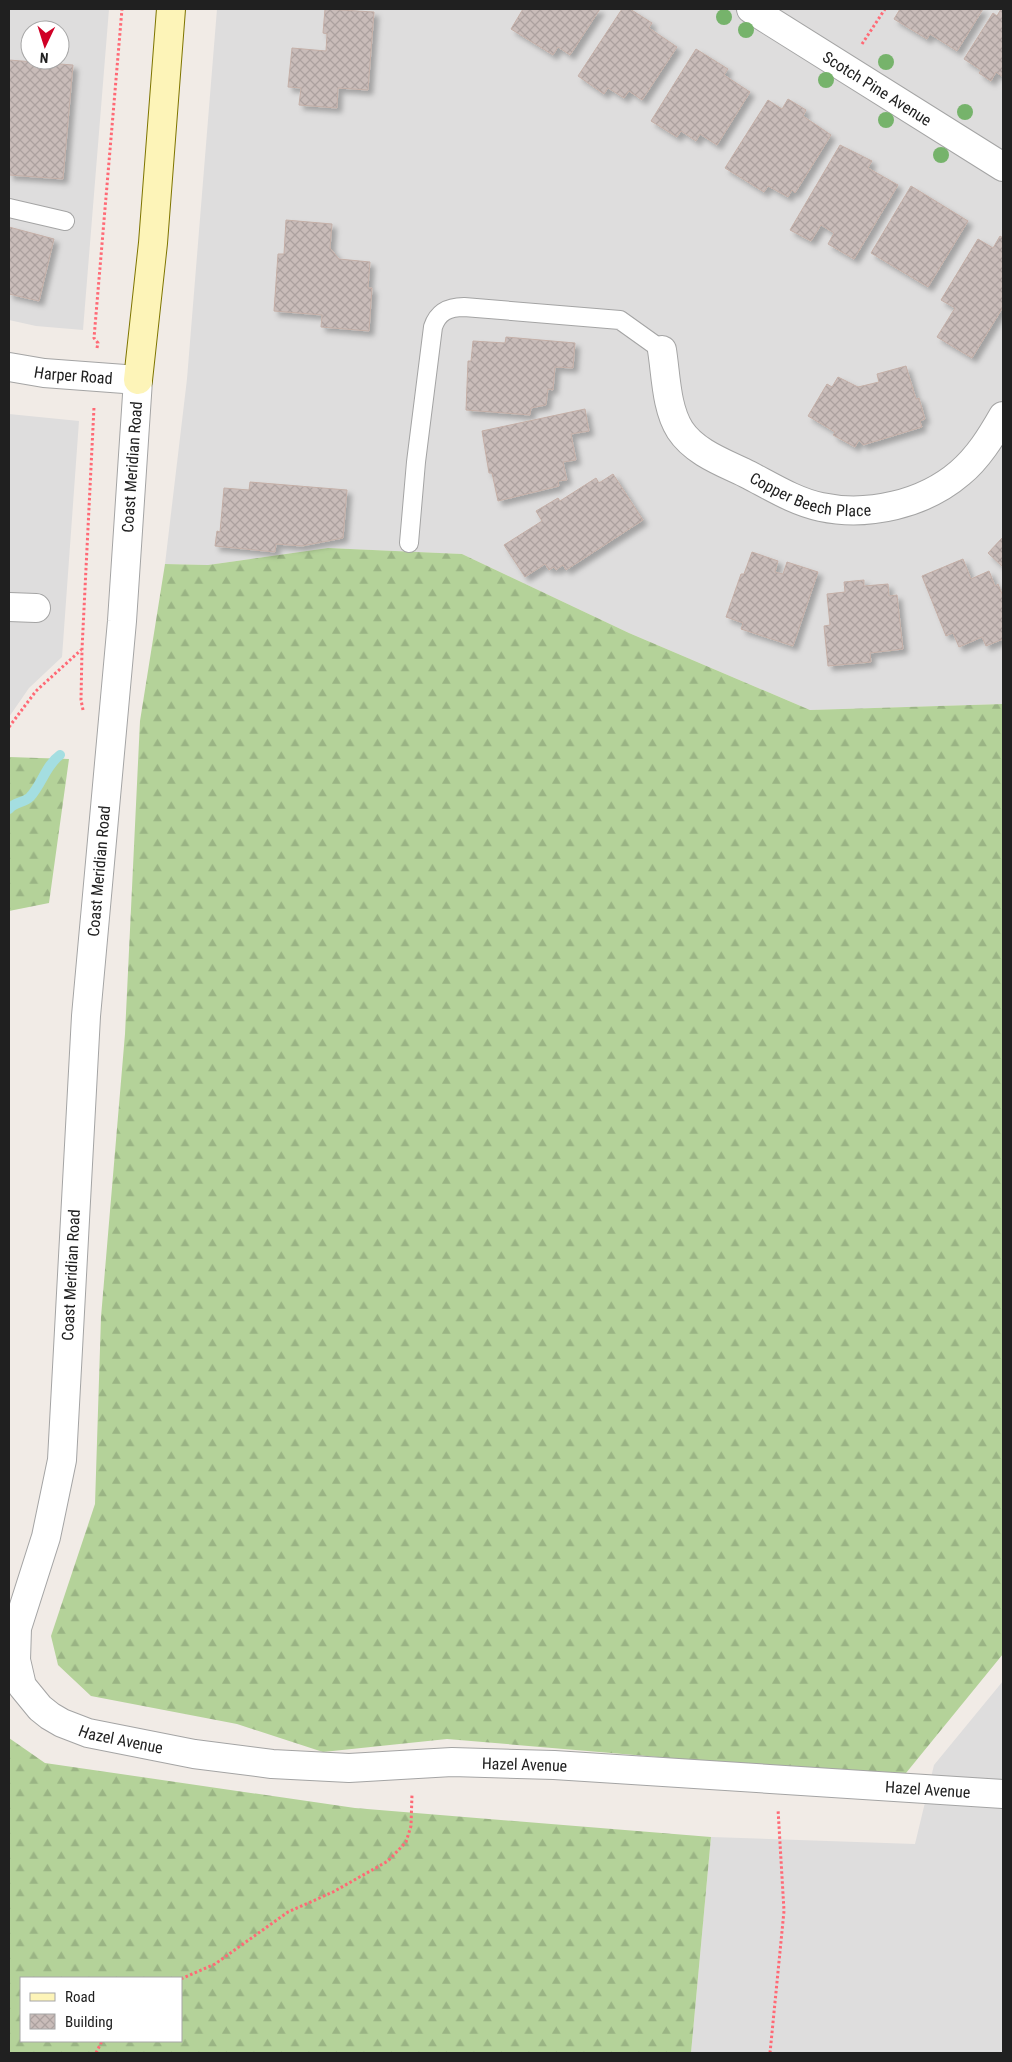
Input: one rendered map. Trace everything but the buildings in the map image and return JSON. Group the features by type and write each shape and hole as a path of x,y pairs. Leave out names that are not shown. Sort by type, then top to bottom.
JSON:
{"main road":[{"name":"Coast Meridian Road","path":"138,380 153,243 171,9"}],"street":[{"name":"Scotch Pine Avenue","path":"751,9 1003,167"},
{"name":"Copper Beech Place","path":"662,350 672,410 679,429 686,438 705,454 787,495 820,507 839,510 876,508 912,500 930,493 960,474 973,461 1003,416"},
{"name":"Harper Road","path":"9,367 44,373 138,380"},
{"name":"Coast Meridian Road","path":"50,1716 40,1708 22,1686 15,1648 20,1619 51,1520 62,1460 86,1016 121,631 138,380"},
{"path":"9,607 36,608"},
{"name":"Hazel Avenue","path":"50,1716 74,1728 103,1737 194,1754 306,1767 349,1768 491,1762 780,1778 1003,1794"}],"lane":[{"path":"9,208 65,221"},
{"path":"409,542 416,462 434,327 436,320 446,309 464,306 620,320 662,350"}],"path":[{"path":"98,343 94,338 122,9"},
{"path":"846,69 885,9"},
{"path":"84,713 81,700 82,649 94,407"},
{"path":"9,727 36,690 82,649"},
{"path":"182,1979 216,1964 288,1912 333,1892 388,1861 406,1842 411,1826 413,1765"},
{"path":"770,2053 784,1911 778,1813 780,1778"}],"shaded area":[{"path":"9,9 109,9 83,330 36,326 9,320"},
{"path":"217,9 1003,9 1003,704 810,710 629,633 462,554 328,548 208,565 165,564 187,379"},
{"path":"9,414 79,421 62,657 29,688 9,717"},
{"path":"1003,1681 1003,2053 691,2053 711,1837 915,1844 934,1765"}],"green space":[{"path":"328,548 462,554 629,633 810,710 1003,704 1003,1654 906,1773 752,1765 447,1739 323,1752 237,1724 91,1696 58,1665 51,1636 95,1504 101,1317 125,1034 140,721 165,564 208,565"},
{"path":"9,757 69,759 49,903 9,911"},
{"path":"9,1738 45,1763 355,1808 711,1837 691,2053 9,2053"}],"waterway":[{"path":"9,809 30,797 51,764 60,755"}]}
